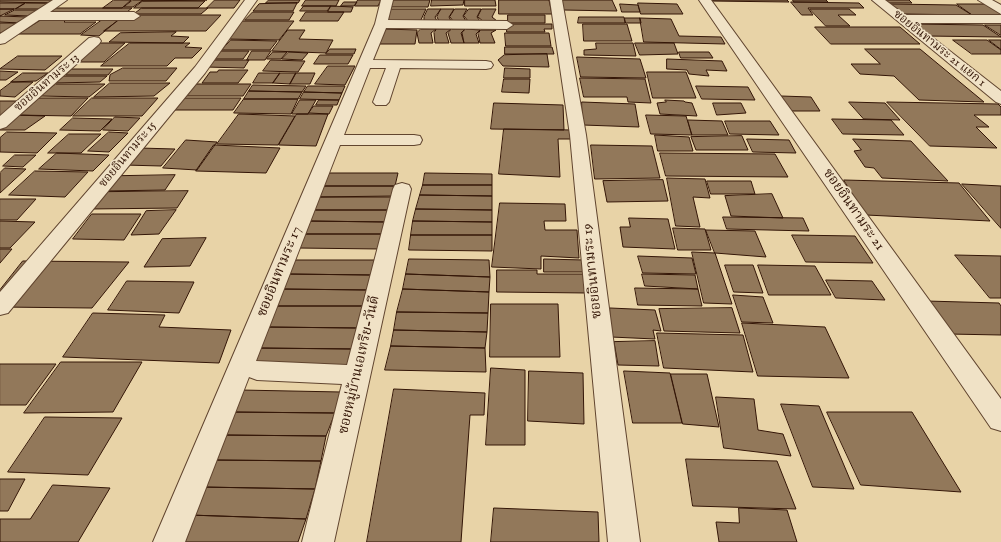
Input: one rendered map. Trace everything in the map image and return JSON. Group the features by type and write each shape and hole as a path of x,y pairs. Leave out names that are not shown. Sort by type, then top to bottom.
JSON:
{"street":[{"path":"0,40 61,0"},
{"name":"ซอยอินทามระ 15","path":"0,307 200,70 251,0"},
{"name":"ซอยอินทามระ 17","path":"169,542 365,64 381,24 387,0"},
{"name":"ซอยอินทามระ 19","path":"556,0 578,135 624,542"},
{"name":"ซอยอินทามระ 21","path":"705,0 1001,420"},
{"name":"ซอยอินทามระ 21 แยก 1","path":"878,0 1001,99"},
{"path":"984,0 1001,10"},
{"path":"36,16 134,16"},
{"path":"901,19 1001,19"},
{"path":"381,24 507,25"},
{"name":"ซอยอินทามระ 13","path":"0,124 94,42"},
{"path":"365,64 486,65"},
{"path":"381,102 394,64"},
{"path":"334,140 414,140"},
{"name":"ซอยหมู่บ้านเอเทรีย-วันดี","path":"318,542 402,189"},
{"path":"257,370 358,375"}],"building":[{"path":"0,0 56,0 51,3 0,2"},
{"path":"114,0 131,0 122,8 103,8"},
{"path":"133,0 143,0 133,7 124,7"},
{"path":"143,0 207,0 142,1"},
{"path":"215,0 240,0 234,8 207,8"},
{"path":"269,0 300,0 298,3 266,3"},
{"path":"306,0 339,0 336,6 302,6"},
{"path":"358,0 381,0 378,6 355,6"},
{"path":"393,0 430,0 428,7 389,7"},
{"path":"432,0 464,0 463,5 431,6"},
{"path":"465,0 495,0 496,6 465,6"},
{"path":"499,0 549,0 552,14 499,14"},
{"path":"561,0 612,0 617,11 563,10"},
{"path":"787,0 789,2 710,1"},
{"path":"793,0 826,0 828,2 794,2"},
{"path":"883,0 909,0 912,3 886,3"},
{"path":"143,1 205,1 198,8 134,8"},
{"path":"344,2 357,2 354,6 341,6"},
{"path":"791,2 859,3 864,8 808,8 813,15 802,15"},
{"path":"0,3 25,3 15,9 0,9"},
{"path":"26,3 50,3 40,9 16,9"},
{"path":"297,3 293,11 253,11 259,4"},
{"path":"638,3 677,4 683,14 641,14"},
{"path":"620,4 638,5 640,12 622,12"},
{"path":"890,4 956,5 972,15 902,14"},
{"path":"957,4 986,4 1001,14 1001,16 974,16"},
{"path":"304,6 331,6 327,11 300,11"},
{"path":"331,6 353,7 351,12 328,12"},
{"path":"53,8 132,8 118,19 39,18"},
{"path":"142,8 208,8 201,14 134,14"},
{"path":"0,9 14,9 0,16"},
{"path":"391,9 426,9 420,22 386,22"},
{"path":"428,9 441,9 435,17 437,21 424,21 424,17"},
{"path":"441,9 454,9 449,17 451,21 439,21 437,17"},
{"path":"455,9 467,9 463,16 466,21 453,21 450,17"},
{"path":"469,9 481,9 477,17 480,21 468,21 464,16"},
{"path":"482,9 496,9 492,17 497,21 484,22 478,17"},
{"path":"810,9 849,9 856,15 838,15 850,26 826,26"},
{"path":"15,10 38,10 29,16 5,15"},
{"path":"253,12 294,12 289,20 245,20"},
{"path":"306,12 344,12 338,21 300,21"},
{"path":"126,15 221,15 206,31 104,31"},
{"path":"508,15 545,15 545,23 508,23"},
{"path":"0,16 28,17 19,23 0,22"},
{"path":"579,17 624,17 625,23 578,23"},
{"path":"625,18 640,18 641,23 626,23"},
{"path":"640,18 671,19 679,36 721,37 725,44 644,42"},
{"path":"41,20 96,22 80,34 19,34"},
{"path":"102,20 118,20 99,36 81,35"},
{"path":"243,21 294,21 279,40 227,39"},
{"path":"0,23 18,23 3,33 0,33"},
{"path":"507,24 552,24 552,29 544,29 545,32 507,32"},
{"path":"583,24 627,24 632,41 584,41"},
{"path":"912,24 983,25 1001,37 926,36"},
{"path":"985,25 1001,25 1001,35"},
{"path":"815,27 900,27 920,44 831,44"},
{"path":"385,29 417,30 415,44 378,44"},
{"path":"421,29 436,29 431,33 433,43 419,43 417,33"},
{"path":"437,29 451,29 446,33 449,43 435,43 434,33"},
{"path":"452,29 465,29 461,33 464,43 451,43 448,33"},
{"path":"466,29 480,30 476,34 479,43 464,43 462,33"},
{"path":"288,30 305,30 299,39 333,40 326,53 272,51"},
{"path":"481,30 496,30 491,33 495,43 480,43 478,34"},
{"path":"176,32 171,36 189,37 183,43 109,42 120,33"},
{"path":"505,33 549,33 551,46 506,46"},
{"path":"231,40 277,41 270,50 222,50"},
{"path":"953,40 987,40 1001,50 1001,54 972,54"},
{"path":"989,40 1001,40 1001,49"},
{"path":"96,43 125,43 104,62 75,62"},
{"path":"130,43 190,43 185,47 202,48 192,58 175,58 167,66 101,66"},
{"path":"596,43 633,43 636,56 584,55 584,50 596,49"},
{"path":"635,43 674,43 678,54 640,55"},
{"path":"505,47 552,47 554,54 505,54"},
{"path":"330,49 356,49 354,54 326,54"},
{"path":"865,49 920,49 984,102 919,100 894,76 860,74 851,64 880,64"},
{"path":"217,51 249,51 243,59 210,59"},
{"path":"252,51 271,51 265,60 247,60"},
{"path":"273,52 287,52 281,59 267,59"},
{"path":"289,52 308,53 302,60 282,59"},
{"path":"679,52 709,52 713,58 681,58"},
{"path":"547,54 549,67 503,66 498,60 504,55"},
{"path":"320,55 353,55 348,64 314,64"},
{"path":"18,56 62,56 45,70 0,69"},
{"path":"577,57 640,59 646,78 581,77"},
{"path":"667,59 722,61 727,71 706,70 709,76 689,74 687,70 667,69"},
{"path":"214,60 249,60 244,68 206,67"},
{"path":"271,60 305,61 298,72 263,71"},
{"path":"328,66 355,66 345,85 315,84"},
{"path":"123,68 177,68 166,81 109,81 110,75"},
{"path":"505,68 530,69 530,78 504,78"},
{"path":"72,69 113,69 108,75 66,75"},
{"path":"219,70 248,70 238,83 202,83 210,72 217,72"},
{"path":"0,71 18,72 6,80 0,80"},
{"path":"647,72 686,72 696,98 653,98"},
{"path":"23,73 48,73 36,81 11,82"},
{"path":"259,73 280,73 273,83 253,83"},
{"path":"280,73 296,73 290,84 273,83"},
{"path":"296,73 315,73 310,84 290,84"},
{"path":"62,76 107,76 100,82 55,83"},
{"path":"580,78 645,79 651,103 628,102 627,97 584,97"},
{"path":"504,79 530,79 529,93 502,92"},
{"path":"12,82 33,82 15,97 0,96 0,91"},
{"path":"110,83 170,83 154,96 94,97"},
{"path":"56,84 105,84 89,97 40,96"},
{"path":"192,84 251,84 243,96 181,96"},
{"path":"253,85 306,86 302,92 249,91"},
{"path":"308,86 345,86 342,93 304,92"},
{"path":"696,86 748,87 755,100 702,99"},
{"path":"249,91 302,92 298,99 244,99"},
{"path":"304,92 342,93 339,100 300,99"},
{"path":"781,96 811,97 820,111 791,111"},
{"path":"39,98 88,98 71,116 16,115"},
{"path":"92,98 158,98 142,116 73,116"},
{"path":"179,98 241,98 233,110 169,110"},
{"path":"244,99 298,99 291,114 234,113"},
{"path":"300,100 316,100 308,114 292,114"},
{"path":"319,100 339,100 337,105 316,105"},
{"path":"665,100 692,103 697,116 660,114 657,103 666,102"},
{"path":"0,101 20,101 0,116"},
{"path":"582,102 635,104 639,127 583,125"},
{"path":"849,102 885,103 900,120 864,119"},
{"path":"887,102 998,104 1001,107 1001,115 974,115 989,127 976,127 997,148 930,146"},
{"path":"494,103 563,105 564,130 491,129"},
{"path":"713,103 741,103 746,113 717,115"},
{"path":"314,106 333,106 329,114 309,113"},
{"path":"239,114 295,116 278,145 217,144"},
{"path":"297,114 328,114 316,146 279,145"},
{"path":"15,115 45,116 25,130 0,130 0,128"},
{"path":"646,115 686,116 692,135 651,134"},
{"path":"115,117 140,118 128,131 103,130"},
{"path":"73,118 112,119 100,131 60,130"},
{"path":"832,119 891,120 904,135 843,134"},
{"path":"688,120 722,121 728,135 692,135"},
{"path":"725,121 770,121 779,135 730,134"},
{"path":"504,129 574,130 575,139 558,139 560,177 499,174"},
{"path":"7,132 57,133 37,153 0,152 0,138"},
{"path":"109,132 128,133 109,152 88,151"},
{"path":"69,134 101,134 81,153 48,153"},
{"path":"655,135 689,137 693,151 658,151"},
{"path":"742,136 748,150 696,150 691,137"},
{"path":"747,139 789,140 796,153 753,152"},
{"path":"853,139 911,141 948,181 882,178 874,168 865,167 854,151 861,150"},
{"path":"186,140 217,142 197,170 163,168"},
{"path":"214,145 280,148 266,173 196,171"},
{"path":"591,145 652,146 660,178 595,179"},
{"path":"139,148 175,149 161,166 124,165"},
{"path":"57,153 109,155 93,171 39,169"},
{"path":"660,153 775,154 788,177 666,176"},
{"path":"15,155 36,155 23,167 3,166"},
{"path":"5,168 26,169 0,193 0,173"},
{"path":"35,171 88,172 65,197 9,195"},
{"path":"326,173 398,173 395,186 321,186"},
{"path":"425,173 492,174 492,185 423,185"},
{"path":"175,175 165,190 105,191 118,176"},
{"path":"667,178 705,179 710,198 693,197 700,227 676,226"},
{"path":"663,180 668,201 607,202 603,181"},
{"path":"844,180 959,183 990,221 866,215"},
{"path":"707,181 751,181 755,194 711,194"},
{"path":"962,184 1001,186 1001,228"},
{"path":"423,185 492,185 492,196 420,195"},
{"path":"321,186 395,186 394,196 317,197"},
{"path":"188,191 177,208 90,209 103,192"},
{"path":"772,194 783,218 731,216 725,196"},
{"path":"420,195 492,196 492,210 416,209"},
{"path":"317,197 393,197 390,210 312,210"},
{"path":"0,199 36,199 17,220 0,220"},
{"path":"500,203 565,204 566,221 544,221 545,230 577,230 579,258 541,256 541,269 492,267"},
{"path":"416,209 492,210 492,222 413,221"},
{"path":"176,210 159,234 131,235 146,211"},
{"path":"312,210 390,210 387,222 307,221"},
{"path":"92,214 141,214 124,240 73,239"},
{"path":"723,217 803,218 809,231 727,229"},
{"path":"629,218 668,219 675,249 623,247 620,227 630,227"},
{"path":"0,221 35,222 10,248 0,248"},
{"path":"307,221 387,222 384,234 303,234"},
{"path":"413,221 492,222 492,235 411,235"},
{"path":"673,228 705,229 711,250 678,250"},
{"path":"706,230 755,231 766,257 715,253"},
{"path":"303,234 384,234 380,249 297,248"},
{"path":"411,235 492,235 492,251 409,250"},
{"path":"792,235 855,236 873,263 806,262"},
{"path":"206,238 190,266 144,267 162,239"},
{"path":"0,249 12,249 0,263"},
{"path":"692,252 715,253 732,304 704,303"},
{"path":"955,255 1001,256 1001,298 990,298"},
{"path":"638,256 692,258 696,274 643,273"},
{"path":"409,259 489,260 490,277 406,274"},
{"path":"544,259 584,260 586,272 544,272"},
{"path":"293,260 376,260 372,275 286,274"},
{"path":"23,261 129,262 92,308 0,307 0,290"},
{"path":"725,265 753,265 763,293 734,292"},
{"path":"758,265 815,266 831,295 769,295"},
{"path":"497,270 537,270 537,274 585,274 587,293 497,292"},
{"path":"286,274 372,275 369,290 280,289"},
{"path":"406,274 490,277 489,292 403,289"},
{"path":"642,274 695,275 698,289 645,286"},
{"path":"826,280 872,281 885,300 836,298"},
{"path":"127,281 194,282 179,313 108,310"},
{"path":"635,288 698,289 702,306 638,305"},
{"path":"280,289 369,290 364,306 274,306"},
{"path":"403,289 489,292 488,313 397,312"},
{"path":"733,295 763,297 773,323 742,322"},
{"path":"926,301 999,303 1001,306 1001,335 948,334"},
{"path":"491,304 558,304 560,357 490,357"},
{"path":"274,306 364,306 358,328 265,327"},
{"path":"610,308 655,310 661,331 653,330 655,339 611,337"},
{"path":"732,308 740,333 664,331 659,309"},
{"path":"397,312 488,313 487,332 394,330"},
{"path":"93,313 165,315 159,327 231,330 219,363 63,357"},
{"path":"742,323 825,327 849,378 758,376"},
{"path":"265,327 358,328 354,349 257,348"},
{"path":"394,330 487,332 485,348 391,346"},
{"path":"657,333 743,335 753,372 664,368"},
{"path":"655,341 659,366 618,365 614,342"},
{"path":"391,346 485,348 486,372 385,370"},
{"path":"257,348 354,349 349,369 248,370"},
{"path":"61,362 142,362 113,412 24,413"},
{"path":"0,364 56,364 26,405 0,405"},
{"path":"491,368 525,370 525,445 486,445"},
{"path":"529,371 583,373 584,424 528,421"},
{"path":"624,371 670,373 682,423 633,423"},
{"path":"671,374 707,374 719,427 683,424"},
{"path":"394,389 485,393 484,415 470,415 461,542 367,542"},
{"path":"240,390 341,392 335,413 229,412"},
{"path":"716,397 754,399 758,430 783,434 791,456 724,448"},
{"path":"781,404 819,406 854,489 813,487"},
{"path":"229,412 335,413 326,436 221,435"},
{"path":"827,412 912,412 961,492 861,485"},
{"path":"45,417 122,418 88,475 8,472"},
{"path":"221,435 326,436 321,461 211,460"},
{"path":"686,459 777,461 796,509 693,506"},
{"path":"211,460 321,461 315,489 201,487"},
{"path":"0,479 25,479 8,511 0,511"},
{"path":"53,485 110,488 78,542 0,542 0,519 30,519"},
{"path":"201,487 315,489 306,519 189,515"},
{"path":"494,508 598,512 599,542 491,542"},
{"path":"739,508 787,510 797,542 719,542 716,522 739,523"},
{"path":"189,515 306,519 298,542 178,542"}]}
